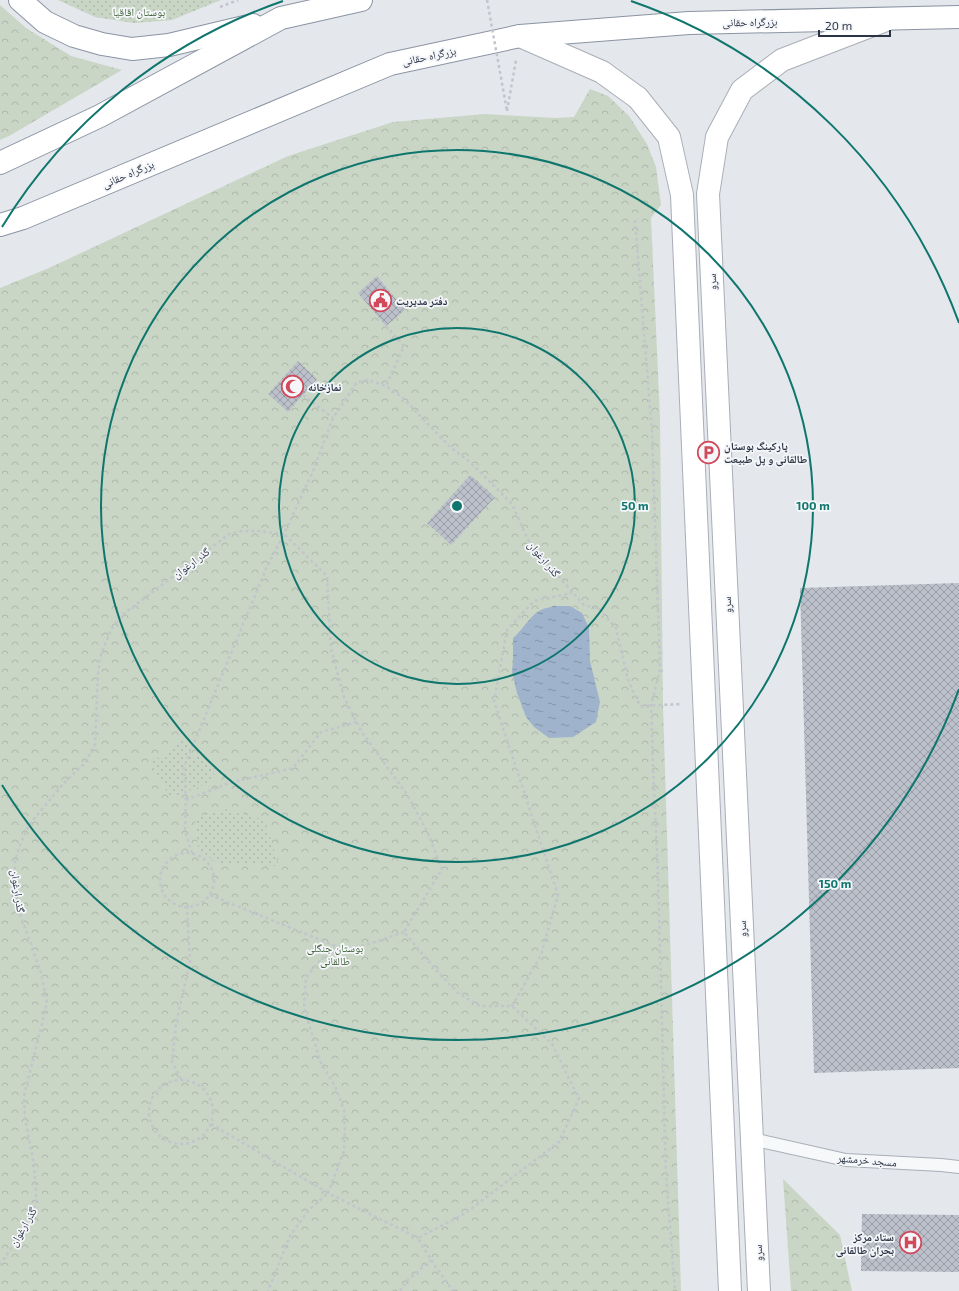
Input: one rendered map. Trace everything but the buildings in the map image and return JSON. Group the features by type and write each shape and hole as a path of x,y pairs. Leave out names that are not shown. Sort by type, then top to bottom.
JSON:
{"main road":[{"path":"20,0 45,22 74,36 102,44 132,48 169,45 361,0"},
{"name":"بزرگراه حقانی","path":"0,225 30,214 390,64 520,36 690,23 959,17"},
{"path":"0,162 100,116 281,18"},
{"name":"سرو","path":"759,1291 708,194 717,137 742,90 782,60 888,19"},
{"path":"520,36 602,72 638,98 669,137 682,195 730,1291"}],"lane":[{"name":"مسجد خرمشهر","path":"752,1139 846,1160 959,1167"}],"path":[{"path":"220,8 238,0"},
{"path":"487,0 507,110 520,36"},
{"path":"635,220 652,440 660,670 651,705 662,996 666,1174 675,1291"},
{"path":"386,326 404,346 386,386"},
{"name":"گذر ارغوان","path":"0,1264 22,1232 36,1204 33,1159 25,1119 24,1096 47,1003 41,973 18,908 14,862 20,845 29,825 64,784 85,763 95,744 98,674 101,654 112,628 121,616 229,534 242,531 258,531 284,534 313,471 333,418 357,382 368,380 386,386 403,398 449,446 471,463 512,504 528,540 584,604 599,609 616,628 628,680 640,706 704,702"},
{"path":"303,395 333,418"},
{"path":"192,853 185,832 186,800 184,767 266,569 284,534 327,576 331,649 344,697 361,731 406,793 426,831 442,869 404,932 369,944 325,955 306,977 304,1008 321,1063 335,1086 344,1110 344,1151 328,1193 309,1210 291,1234 268,1291"},
{"path":"512,1006 541,955 558,895 494,701 507,630 534,601 573,593"},
{"path":"186,800 229,783 293,768 321,732 357,722"},
{"path":"192,853 200,856 212,869 215,878 214,887 210,895 204,902 196,906 179,906 171,902 164,895 160,878 162,870 167,862 174,856 182,854 192,853"},
{"path":"210,895 345,950"},
{"path":"181,1079 172,1062 176,1023 190,962 187,907"},
{"path":"404,932 434,968 458,993 480,1006 512,1006 552,1044 579,1099 559,1142 464,1214 418,1238"},
{"path":"181,1079 201,1085 208,1093 214,1114 206,1133 197,1140 187,1144 176,1144 166,1140 158,1134 152,1125 149,1115 149,1104 154,1094 161,1086 170,1081 181,1079"},
{"path":"211,1124 328,1193 418,1238 431,1260 453,1291"},
{"path":"400,1291 407,1280 431,1260"}],"green space":[{"name":"بوستان اقاقیا","path":"58,0 221,0 172,20 134,23 95,17"},
{"path":"0,5 26,28 71,56 122,70 0,140"},
{"name":"بوستان جنگلی طالقانی","path":"590,89 608,96 629,116 647,144 656,167 661,205 651,218 660,418 663,705 681,1291 0,1291 0,288 49,268 288,156 393,122 485,114 555,118 574,117"},
{"path":"193,739 190,756 213,758 214,781 170,798 151,763 183,740"},
{"path":"228,809 265,820 279,866 216,863 198,848 195,817"},
{"path":"783,1179 840,1235 852,1291 791,1291"}],"water":[{"path":"553,606 570,606 582,613 589,628 590,661 600,702 596,722 573,737 549,738 534,727 526,717 517,693 512,672 513,638 530,619 542,609"}],"place":[{"name":"دفتر مدیریت","path":"381,301"},
{"name":"نمازخانه","path":"293,387"},
{"name":"پارکینگ بوستان طالقانی و پل طبیعت","path":"708,452"},
{"name":"ستاد مرکز بحران طالقانی","path":"910,1243"}]}
